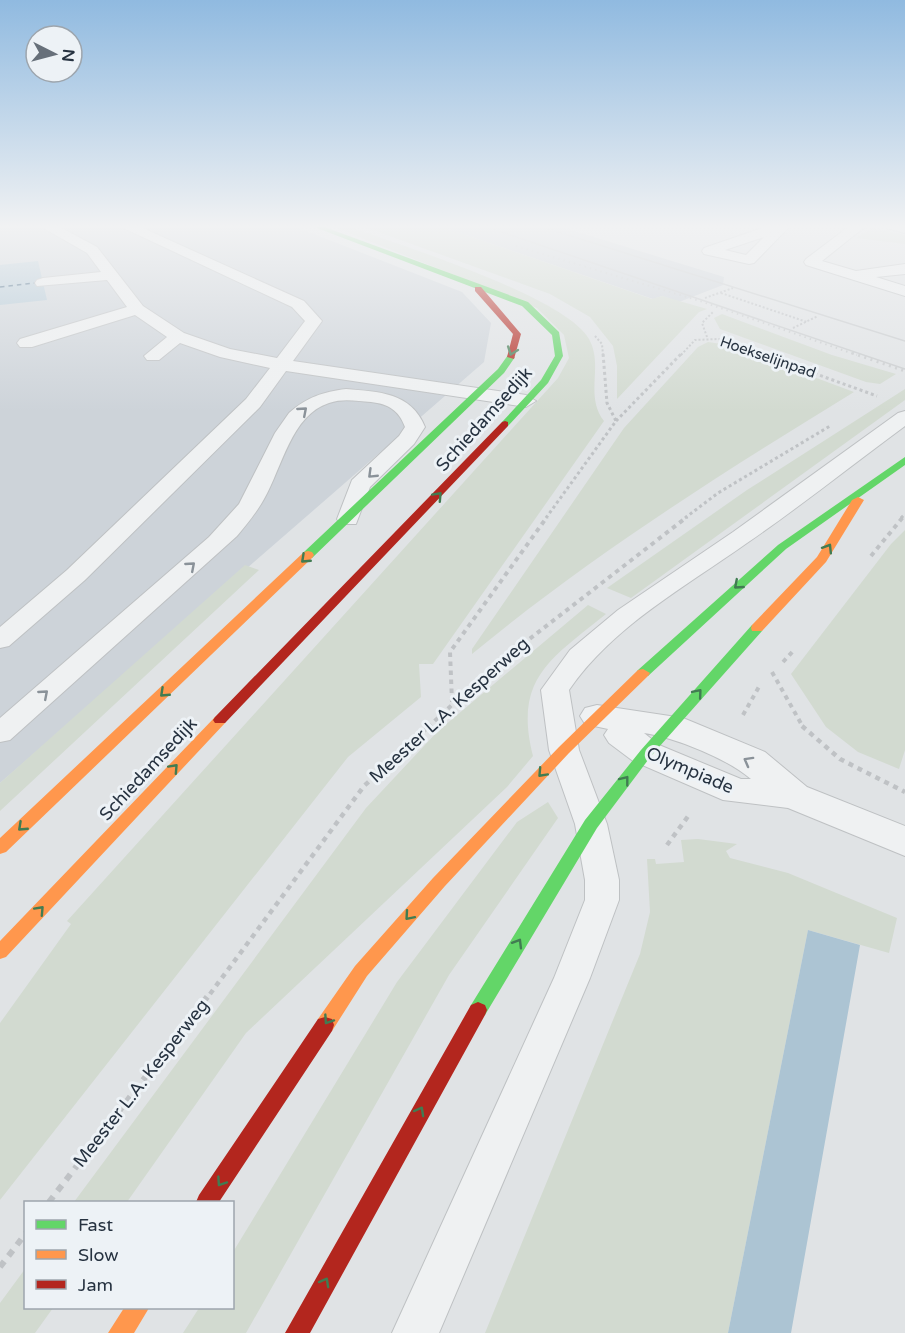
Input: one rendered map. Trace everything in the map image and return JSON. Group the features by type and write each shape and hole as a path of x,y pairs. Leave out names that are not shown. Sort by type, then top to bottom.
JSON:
{"main road":[{"name":"Schiedamsedijk","path":"0,848 501,371 514,353 517,334 477,288"},
{"name":"Schiedamsedijk","path":"0,952 298,637 398,539 545,381 559,356 556,334 525,304 501,293 477,288"},
{"path":"208,1201 361,971 439,882 597,716 676,640 782,546 864,491 905,460"},
{"path":"297,1333 461,1037 591,825 646,753 723,664 822,559 864,491"},
{"path":"120,1333 136,1309"}],"street":[{"name":"Olympiade","path":"597,716 671,726 752,761 794,796 905,842"},
{"name":"Olympiade","path":"597,716 646,753 736,792 794,796"}],"lane":[{"path":"120,287 137,309 178,336 226,353 283,365 526,401"},
{"path":"0,640 76,575 253,404 283,365 314,321 298,304 261,287"},
{"path":"889,287 905,291"},
{"path":"26,343 137,309"},
{"path":"153,356 178,336"},
{"path":"0,733 217,542 242,517 257,492 289,423 309,404 334,396 367,396 397,401 410,412 415,427 407,440 360,485 348,519"},
{"path":"415,1333 572,978 602,900 602,880 591,825 564,750 555,690 579,657 627,615 741,537 905,417"}],"path":[{"path":"705,298 733,288"},
{"path":"721,293 807,322"},
{"path":"707,337 702,323 713,312"},
{"path":"793,328 818,316"},
{"name":"Hoekselijnpad","path":"616,421 695,340 707,337 719,339 879,397"},
{"path":"869,403 888,392"},
{"name":"Meester L.A. Kesperweg","path":"51,1201 245,948 364,786 492,668 718,492 839,421"},
{"path":"772,672 806,731 834,756 876,780 905,792"},
{"path":"667,844 693,809"},
{"path":"0,1267 24,1236"}],"shaded area":[{"path":"0,287 450,287 462,292 491,323 484,362 0,783"},
{"path":"485,287 515,289 574,323 589,339 595,360 595,401 604,421 433,664 419,664 421,697 348,757 0,1200 0,1023 71,924 67,921 558,378 569,358 564,335 537,308"},
{"path":"531,287 618,287 652,299 662,296 707,309 699,312 617,399 617,366 613,346 590,317 550,294"},
{"path":"619,287 717,287 679,302 662,296 653,299"},
{"path":"722,314 832,355 896,374 880,384 866,382 720,329 714,318"},
{"path":"708,342 728,345 854,392 658,516 564,583 472,654 472,649 624,428 698,347"},
{"path":"905,389 905,400 631,598 607,588 747,490"},
{"path":"905,530 905,750 899,769 858,752 826,727 791,674 891,544"},
{"path":"245,565 259,570 0,811 0,783"},
{"path":"588,605 606,614 569,644 542,672 533,688 528,707 528,729 533,756 507,787 246,1033 128,1201 75,1201 366,808 438,731"},
{"path":"548,802 558,818 449,975 246,1333 183,1333 198,1309 234,1309 234,1250 397,982 517,822"},
{"path":"698,839 737,844 726,851 730,858 788,873 897,918 889,953 808,930 728,1333 485,1333 640,954 650,912 647,859 655,859 656,864 684,862 681,840"},
{"path":"24,1270 24,1309 52,1309 35,1333 0,1333 0,1303"}],"water":[{"path":"0,287 44,287 47,300 0,305"},
{"path":"808,930 860,945 791,1333 728,1333"}],"tram line":[{"path":"664,287 905,369"},
{"path":"734,287 905,341"}],"railway":[{"path":"654,287 857,355"},
{"path":"852,353 905,371"}],"traffic: fast":[{"path":"480,287 525,304 556,334 559,356 545,381 505,424"},
{"path":"308,555 501,371 511,357"},
{"path":"643,673 782,547 905,460"},
{"path":"478,1010 591,824 646,753 757,628"}],"traffic: slow":[{"path":"757,628 822,559 858,500"},
{"path":"0,848 308,555"},
{"path":"325,1025 361,971 439,882 564,750 643,673"},
{"path":"0,952 220,720"},
{"path":"120,1333 136,1309"}],"traffic: jam":[{"path":"478,289 517,334 511,357"},
{"path":"220,720 505,424"},
{"path":"297,1333 478,1010"},
{"path":"208,1201 325,1025"}]}
